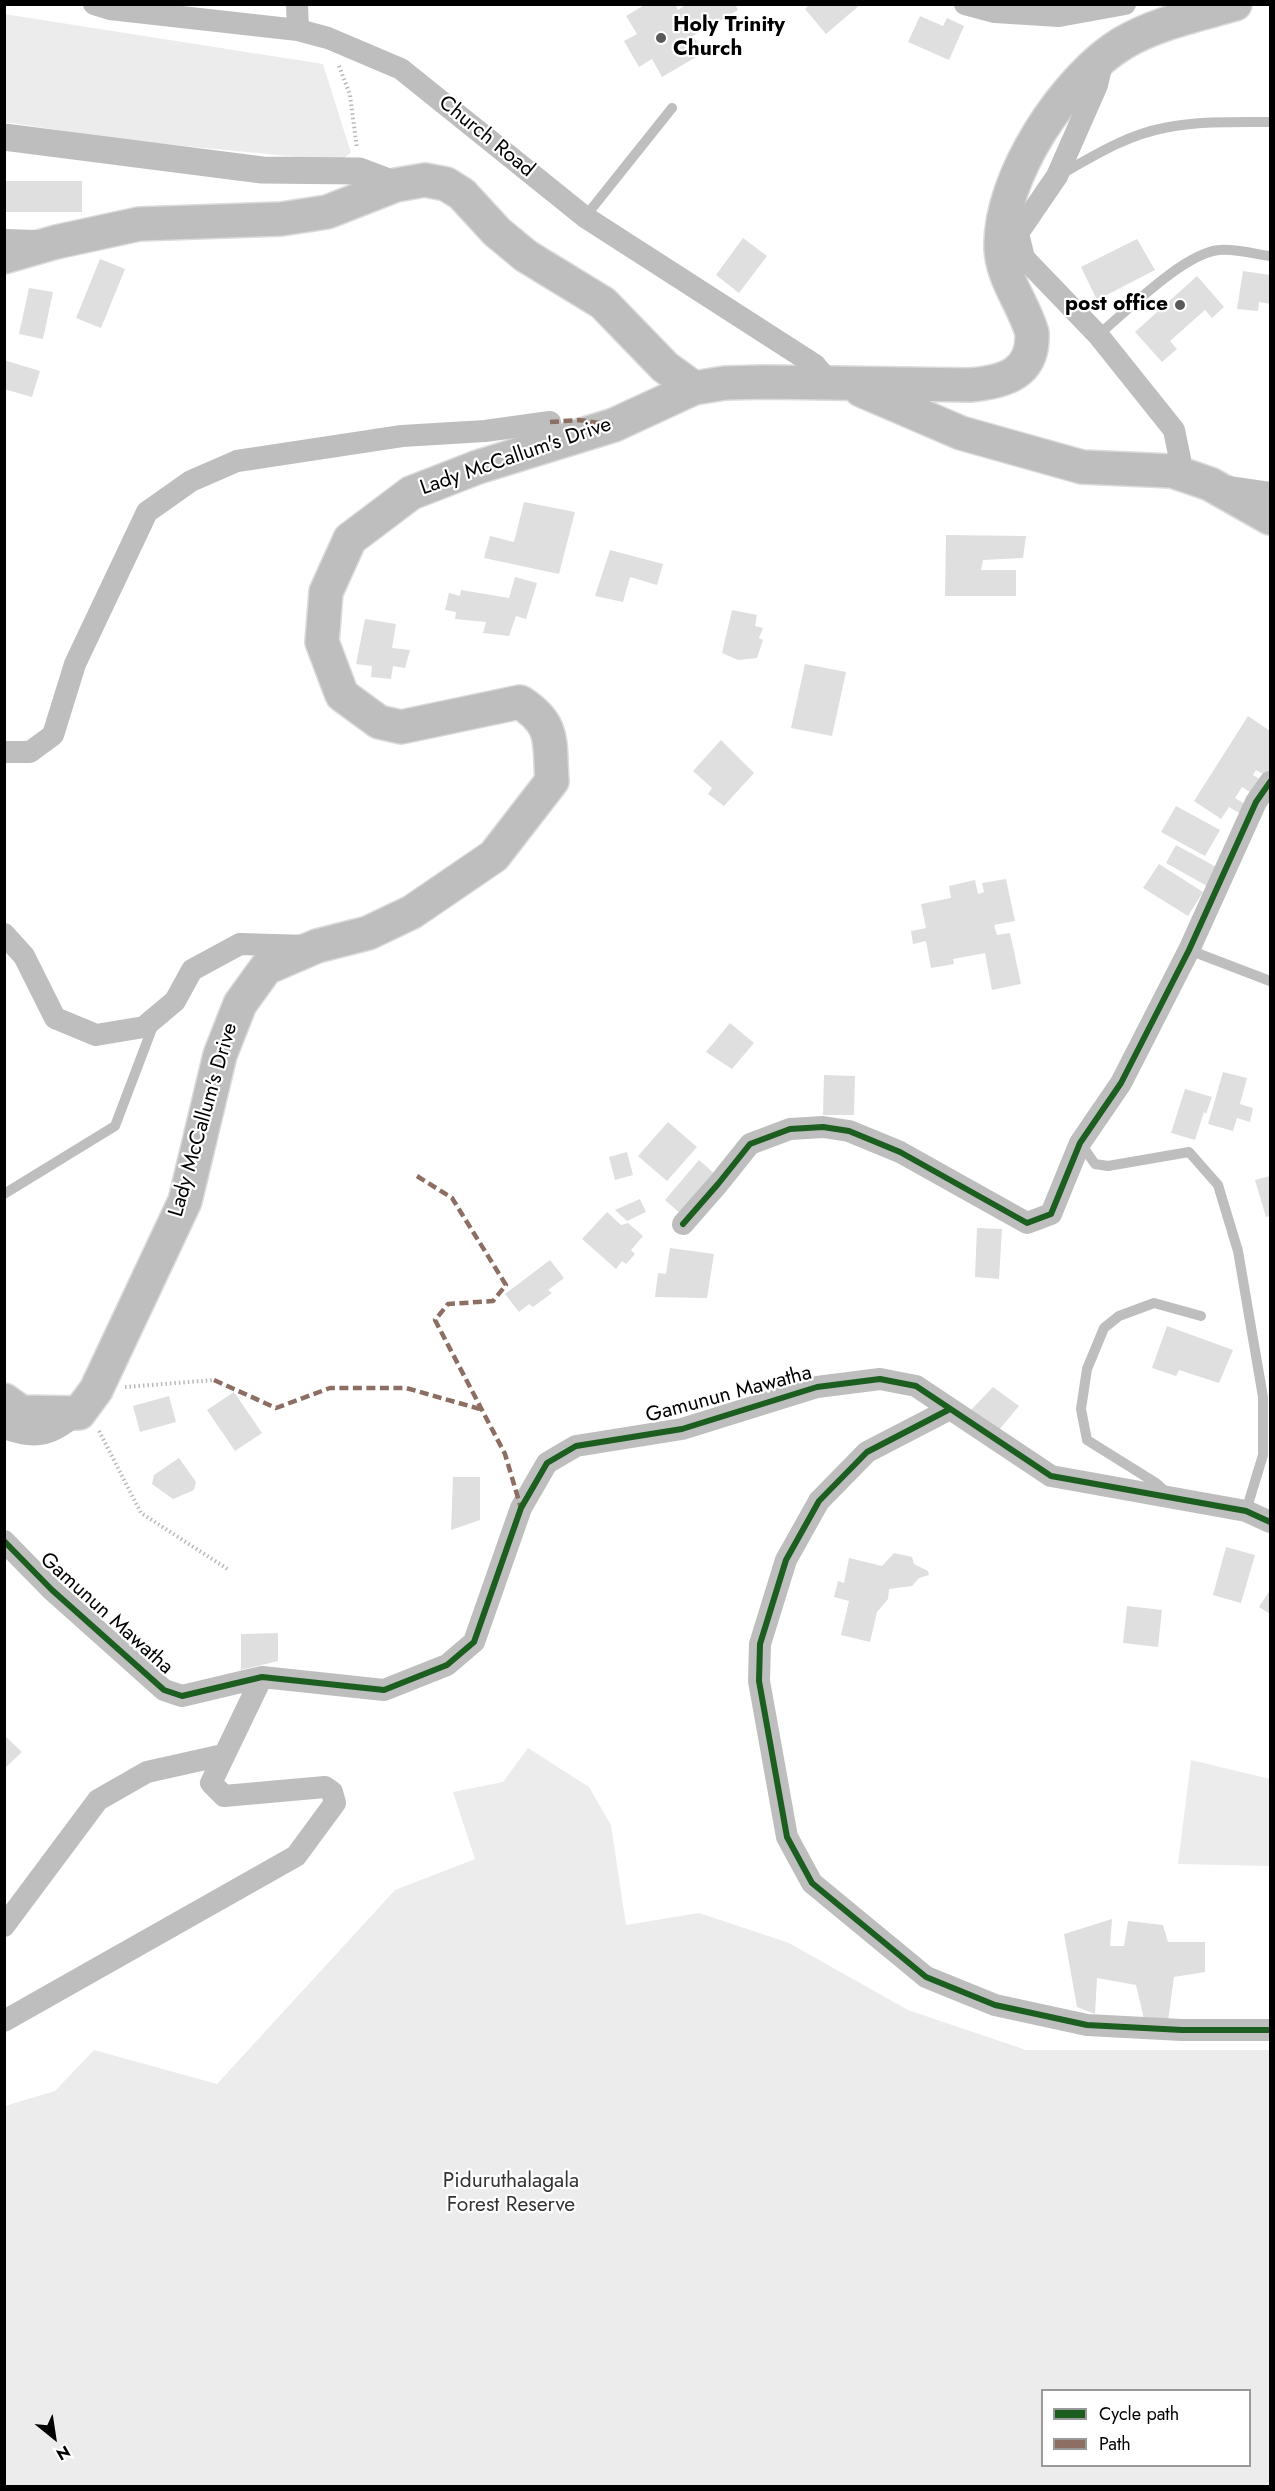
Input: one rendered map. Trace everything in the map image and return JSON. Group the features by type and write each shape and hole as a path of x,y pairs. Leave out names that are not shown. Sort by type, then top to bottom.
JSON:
{"main road":[{"path":"838,383 970,385 996,383 1011,378 1022,367 1029,355 1032,333 1004,268 1001,250 1005,209 1011,187 1044,127 1071,88 1104,56 1150,29 1235,4"},
{"path":"4,257 56,242 139,224 281,219 306,216 327,212 396,185 425,180 446,184 462,194 497,232 526,256 603,303 665,367 694,388"},
{"path":"652,408 658,380 654,355"},
{"name":"Lady McCallum's Drive","path":"87,1402 185,1201 220,1055 240,1004 266,968 317,946 368,933 412,912 494,856 552,781 548,732 539,714 520,702 402,727 379,722 342,695 322,642 326,592 350,539 411,493 478,467 614,425 694,388 725,383 838,383 961,433 1082,467 1172,471 1210,484 1270,518"},
{"path":"4,1400 21,1412 87,1402"}],"street":[{"name":"Church Road","path":"94,4 110,9 298,30 328,38 401,69 585,217 815,364 838,383"},
{"path":"297,4 298,30"},
{"path":"965,4 995,12 1059,16 1125,4"},
{"path":"1104,56 1097,84 1058,176 1018,233 1024,258 1098,335 1174,430 1180,459 1172,471"},
{"path":"4,137 262,170 359,171 396,185"},
{"path":"4,752 30,752 52,735 75,664 147,512 191,481 237,461 402,436 485,431 550,422"},
{"path":"1210,484 1270,493"},
{"path":"683,1224 750,1144 790,1129 823,1127 849,1131 900,1152 1027,1224 1051,1214 1080,1143 1121,1083 1189,950 1256,802 1270,782"},
{"path":"4,934 24,956 55,1018 96,1035 144,1027 175,1001 192,969 240,944 317,946"},
{"name":"Gamunun Mawatha","path":"4,1541 52,1590 164,1690 182,1696 262,1677 384,1690 447,1665 474,1642 521,1508 548,1463 576,1446 682,1429 817,1387 880,1378 916,1386 1052,1476 1246,1511 1270,1522"},
{"path":"4,1428 25,1436 55,1431 87,1402"},
{"path":"950,1409 867,1452 819,1501 786,1560 760,1644 759,1681 787,1837 812,1883 926,1977 985,2001 1087,2025 1182,2030 1270,2030"},
{"path":"4,2021 296,1856 335,1803 332,1792 326,1787 224,1796 212,1783 223,1755 262,1677"},
{"path":"4,1926 98,1800 147,1772 223,1755"}],"lane":[{"path":"585,217 672,108"},
{"path":"1058,176 1108,147 1163,128 1209,122 1270,122"},
{"path":"4,234 35,234 56,242"},
{"path":"1098,335 1176,270 1206,253 1220,250 1270,256"},
{"path":"1189,950 1270,981"},
{"path":"4,1194 115,1125 156,1017"},
{"path":"1080,1143 1095,1164 1108,1166 1189,1152 1218,1185 1238,1251 1263,1397 1263,1455 1246,1511"},
{"path":"1172,1497 1156,1483 1088,1440 1081,1409 1087,1369 1104,1328 1119,1316 1154,1303 1201,1316"}],"path":[{"path":"328,38 350,95 359,171"},
{"path":"214,1380 87,1402 141,1513 229,1570"}],"green space":[{"path":"4,14 323,64 351,153 339,161 123,140 5,122"},
{"name":"Piduruthalagala Forest Reserve","path":"528,1748 589,1787 611,1825 626,1925 699,1913 789,1943 908,2010 1026,2050 1270,2050 1270,2486 5,2486 5,2106 55,2091 94,2050 217,2084 395,1890 475,1859 453,1792 503,1782"},
{"path":"1191,1760 1270,1779 1270,1866 1178,1864"}],"building":[{"name":"Holy Trinity Church","path":"646,4 675,4 678,10 687,4 735,4 738,10 693,36 703,53 662,77 652,59 639,67 624,41 637,34 626,16"},
{"path":"810,4 861,4 826,34 805,9"},
{"path":"920,16 943,26 947,18 964,26 949,60 908,42"},
{"path":"4,181 82,181 82,212 4,212"},
{"path":"743,238 767,256 739,293 716,275"},
{"path":"1137,239 1155,270 1097,300 1081,267"},
{"path":"100,259 125,269 101,328 76,318"},
{"path":"1243,271 1270,275 1270,304 1259,302 1258,311 1237,309"},
{"path":"1197,276 1224,307 1212,318 1205,310 1170,341 1177,349 1162,362 1135,332"},
{"path":"29,288 53,292 43,339 19,334"},
{"path":"4,360 40,371 32,397 4,389"},
{"path":"524,502 575,512 559,574 484,558 490,536 514,542"},
{"path":"946,535 1026,536 1023,558 983,560 981,570 1016,570 1016,596 945,596"},
{"path":"610,550 663,564 657,585 630,577 623,602 595,596"},
{"path":"515,577 537,583 526,619 516,616 509,636 483,633 486,622 455,619 456,612 445,610 449,593 460,596 461,590 509,598"},
{"path":"732,610 757,615 755,626 763,628 759,638 763,640 757,658 738,660 722,653"},
{"path":"365,619 396,624 392,648 410,650 405,668 393,666 391,679 371,677 372,666 356,664"},
{"path":"805,664 846,672 832,736 791,728"},
{"path":"1248,716 1270,731 1270,774 1268,777 1256,770 1253,775 1263,781 1255,795 1242,787 1235,798 1245,804 1239,813 1229,807 1221,819 1194,801"},
{"path":"721,740 754,773 724,806 708,794 712,788 693,771"},
{"path":"1176,806 1220,830 1205,856 1161,832"},
{"path":"1176,845 1218,868 1207,886 1166,863"},
{"path":"1159,864 1203,892 1188,916 1143,888"},
{"path":"1006,879 1015,921 994,925 997,935 1010,933 1021,984 992,990 985,953 953,959 954,964 931,968 926,941 913,944 911,931 926,928 921,904 951,898 949,886 975,880 978,894 984,892 982,883"},
{"path":"730,1023 754,1043 732,1069 706,1052"},
{"path":"1223,1072 1247,1078 1240,1104 1253,1108 1250,1122 1237,1118 1233,1131 1208,1124"},
{"path":"824,1075 855,1076 854,1115 823,1115"},
{"path":"1185,1089 1212,1097 1206,1114 1204,1112 1195,1140 1171,1133"},
{"path":"668,1122 697,1147 667,1181 638,1156"},
{"path":"627,1152 633,1175 615,1180 609,1157"},
{"path":"699,1160 717,1176 683,1216 665,1200"},
{"path":"1270,1176 1270,1216 1266,1217 1255,1180"},
{"path":"640,1199 646,1212 627,1221 615,1210"},
{"path":"607,1212 621,1225 628,1223 643,1236 631,1250 635,1254 626,1264 622,1261 616,1269 582,1239"},
{"path":"977,1228 1002,1229 999,1279 975,1277"},
{"path":"670,1248 714,1254 707,1298 655,1297 658,1273 666,1274"},
{"path":"550,1260 564,1278 548,1290 552,1293 533,1307 529,1304 519,1312 505,1294"},
{"path":"1167,1326 1233,1350 1219,1383 1179,1370 1176,1376 1152,1368"},
{"path":"993,1387 1019,1406 999,1430 971,1410"},
{"path":"234,1392 262,1433 235,1451 207,1410"},
{"path":"169,1396 176,1422 140,1432 133,1406"},
{"path":"179,1458 196,1482 194,1490 173,1499 152,1484 154,1475"},
{"path":"453,1477 480,1477 480,1520 451,1530"},
{"path":"1226,1547 1255,1555 1241,1603 1213,1595"},
{"path":"894,1553 912,1557 914,1564 928,1571 929,1575 919,1578 912,1586 889,1589 888,1599 877,1612 870,1642 841,1635 849,1601 834,1597 838,1581 844,1583 849,1558 882,1566"},
{"path":"1270,1590 1270,1614 1259,1607"},
{"path":"1127,1606 1162,1610 1158,1647 1123,1643"},
{"path":"278,1633 278,1661 241,1670 241,1634"},
{"path":"4,1735 22,1752 4,1769"},
{"path":"1112,1919 1110,1946 1124,1946 1128,1921 1163,1925 1168,1942 1205,1942 1205,1972 1174,1977 1168,2021 1144,2019 1136,1985 1097,1978 1095,2014 1077,2007 1064,1934"}],"marked path":[{"path":"550,422 579,420 614,425"},
{"path":"417,1176 452,1198 506,1285 493,1301 448,1304 435,1320 505,1454 521,1508"},
{"path":"214,1380 276,1408 330,1388 406,1388 480,1409"}],"cycle path":[{"path":"683,1224 750,1144 790,1129 823,1127 849,1131 900,1152 1027,1223 1051,1214 1080,1143 1121,1083 1189,950 1256,802 1270,782"},
{"path":"4,1541 52,1590 164,1690 182,1696 262,1677 384,1690 447,1665 474,1642 521,1508 547,1463 576,1446 682,1429 817,1387 880,1379 916,1386 1051,1476 1246,1511 1270,1522"},
{"path":"950,1409 867,1452 819,1501 786,1560 760,1644 759,1681 787,1837 812,1883 926,1977 995,2005 1087,2025 1182,2030 1270,2030"}],"place":[{"name":"Holy Trinity Church","path":"661,38"},
{"name":"post office","path":"1180,305"}]}
